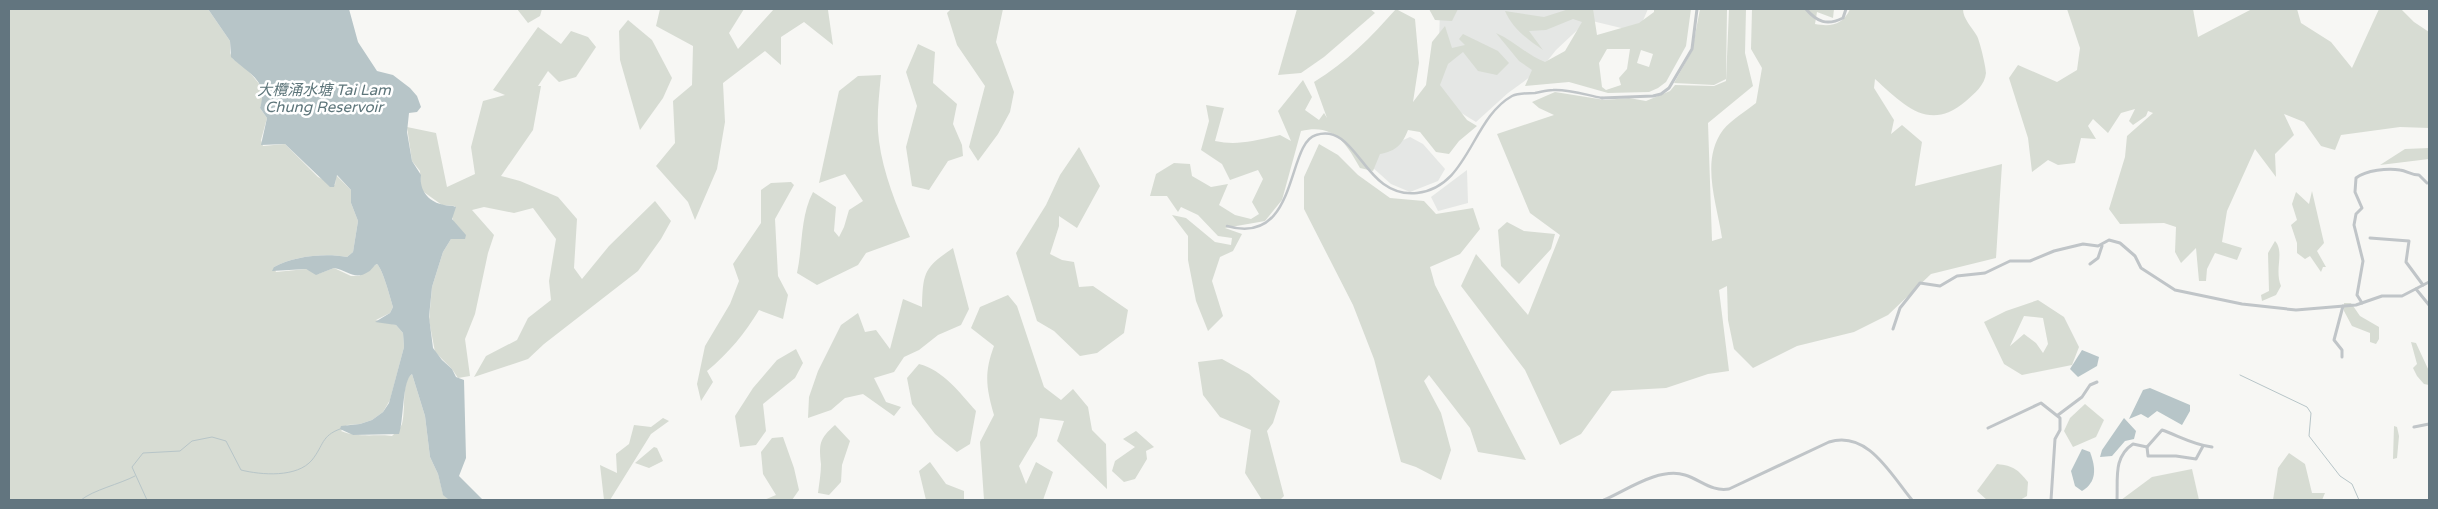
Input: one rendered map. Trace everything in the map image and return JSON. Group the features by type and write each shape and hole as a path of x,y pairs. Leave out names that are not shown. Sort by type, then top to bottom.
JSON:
{"street":[{"path":"1227,226 1236,229 1253,228 1265,222 1284,201 1301,151 1308,139 1315,135 1327,134 1352,146 1379,183 1410,193 1419,193 1436,186 1455,173 1486,122 1513,96 1554,90 1602,98 1661,94 1669,88 1692,49 1697,9"},
{"path":"1806,9 1820,21 1830,23 1843,18 1846,9"},
{"path":"2362,303 2358,295 2363,261 2354,225 2356,214 2362,208 2356,192 2356,178 2376,171 2400,170 2411,175 2419,175 2427,183"},
{"path":"2370,238 2409,241 2406,262 2423,285"},
{"path":"2090,264 2098,258 2102,245 2109,240 2118,241 2135,256 2141,268 2175,290 2242,304 2296,310 2362,303 2382,296 2402,296 2429,282"},
{"path":"1893,329 1900,308 1920,283 1940,286 1957,276 1985,273 2010,261 2030,261 2054,251 2086,243 2102,245"},
{"path":"2416,289 2429,305"},
{"path":"2342,357 2342,350 2334,340 2343,306"},
{"path":"2058,415 2082,397 2090,385 2097,382"},
{"path":"1988,428 2041,403 2058,415 2060,418 2060,430 2055,439 2051,500"},
{"path":"2414,427 2429,424"},
{"path":"2203,446 2196,459 2176,456 2148,456 2147,447 2162,430 2203,446 2212,447"},
{"path":"1604,500 1655,477 1671,473 1687,476 1715,489 1733,488 1829,442 1844,440 1860,443 1872,451 1912,500"},
{"path":"2117,500 2118,462 2124,449 2133,444 2147,447"}],"shaded area":[{"path":"9,9 208,9 230,41 230,53 233,59 247,69 260,85 264,96 260,108 267,118 261,140 263,146 285,144 318,177 335,185 336,175 351,190 351,203 358,221 353,252 347,257 320,256 291,260 274,267 276,272 306,269 318,274 334,268 351,276 359,276 377,264 384,278 393,307 390,313 376,320 396,325 403,333 404,347 390,400 383,412 372,420 360,424 347,425 341,431 359,435 392,436 402,424 406,383 412,374 425,416 430,457 438,474 443,494 449,500 9,500"},
{"path":"517,9 542,9 540,16 528,23"},
{"path":"660,9 744,9 729,33 738,49 774,9 830,9 828,10 833,45 804,22 781,37 781,65 765,51 723,83 725,122 717,169 695,220 688,202 656,166 675,143 673,101 692,85 693,46 656,26"},
{"path":"951,9 1003,9 996,42 1014,92 1010,112 998,134 978,161 969,147 985,86 957,45 947,13"},
{"path":"1297,9 1370,9 1375,13 1324,57 1301,73 1278,75"},
{"path":"1396,9 1415,19 1419,63 1413,102 1426,85 1432,42 1445,26 1452,48 1465,45 1459,39 1463,34 1498,51 1509,63 1497,75 1478,71 1463,52 1448,64 1440,85 1467,120 1477,126 1459,141 1449,154 1436,152 1420,132 1408,130 1398,146 1380,154 1373,171 1360,168 1344,143 1330,132 1312,129 1301,131 1282,200 1265,221 1225,228 1242,234 1233,251 1220,257 1212,281 1223,316 1208,331 1196,301 1188,260 1188,236 1172,215 1186,218 1215,242 1231,245 1232,238 1218,236 1198,215 1181,207 1178,212 1167,196 1150,196 1156,174 1174,163 1190,164 1192,176 1211,187 1228,184 1219,205 1235,215 1251,219 1259,214 1252,202 1263,179 1258,170 1230,180 1222,164 1201,150 1209,121 1206,105 1224,108 1215,141 1240,143 1280,135 1291,141 1278,111 1303,80 1312,97 1305,110 1319,120 1324,113 1327,118 1314,82 1358,49"},
{"path":"1429,9 1458,9 1452,21 1435,20"},
{"path":"1440,9 1648,9 1638,32 1588,20 1556,50 1541,69 1508,93 1476,122 1440,100 1438,77"},
{"path":"1569,9 1593,9 1597,35 1639,23 1654,12 1654,9 1691,9 1686,46 1666,82 1649,92 1608,93 1569,82 1525,86 1532,70 1519,61 1496,33 1545,62 1565,51 1582,22 1573,19 1546,30 1529,31 1543,50 1516,28 1505,11 1544,17","holes":["1607,49 1630,49 1627,69 1619,78 1621,85 1606,90 1602,87 1599,63","1641,50 1653,54 1649,67 1637,63"]},
{"path":"1700,9 1727,9 1726,79 1714,85 1674,83 1692,51"},
{"path":"1729,9 1746,9 1745,53 1753,86 1708,123 1712,241 1722,238 1711,169 1712,155 1716,142 1726,126 1756,103 1762,68 1751,49 1752,9 1834,9 1833,18 1817,12 1815,24 1831,25 1844,19 1850,9 1963,9 1966,20 1978,39 1984,60 1985,77 1976,92 1953,110 1940,115 1929,115 1907,106 1875,79 1874,88 1894,120 1891,134 1902,125 1922,142 1915,186 2002,164 1996,258 1931,274 1888,315 1854,332 1797,346 1753,368 1734,349 1728,320 1727,286 1719,290 1729,371 1708,374 1666,388 1612,391 1581,434 1560,445 1525,370 1461,286 1476,254 1528,315 1560,235 1530,213 1497,134 1554,115 1539,108 1532,102 1555,92 1605,100 1629,98 1646,101 1670,91 1675,85 1714,86 1726,81"},
{"path":"2067,9 2193,9 2198,37 2252,9 2297,9 2301,23 2331,42 2352,68 2379,9 2401,9 2414,22 2429,32 2429,128 2400,127 2341,135 2335,150 2321,146 2304,122 2284,114 2294,135 2275,154 2276,177 2255,149 2227,211 2222,242 2242,248 2237,260 2215,253 2207,269 2206,281 2199,281 2196,248 2181,263 2175,252 2176,227 2164,223 2120,224 2109,209 2125,157 2127,136 2153,113 2148,111 2146,116 2133,125 2129,121 2135,109 2121,113 2108,133 2093,119 2088,126 2096,139 2081,138 2075,163 2058,165 2048,160 2032,172 2028,138 2009,78 2018,65 2057,82 2077,70 2080,48"},
{"path":"628,20 652,40 672,78 663,98 640,130 620,60 619,31"},
{"path":"538,27 561,44 571,31 588,37 596,47 576,77 559,82 548,71 538,86 541,86 533,130 501,176 520,181 558,197 577,219 574,268 582,279 609,246 655,201 671,221 661,239 638,271 544,344 528,359 474,377 486,356 517,340 528,318 551,300 549,281 556,239 533,208 514,213 484,207 472,210 494,235 488,253 475,314 465,339 470,376 458,378 435,352 429,320 432,287 443,252 451,239 459,239 452,217 455,206 442,205 421,190 420,171 412,161 407,127 436,133 447,187 475,174 471,147 483,101 505,95 493,90"},
{"path":"918,44 935,52 933,83 957,104 953,124 962,145 963,156 948,161 929,190 912,186 906,147 917,106 906,72"},
{"path":"881,75 878,124 881,153 891,190 910,237 866,253 858,265 817,285 797,273 804,221 813,192 836,207 834,231 839,237 849,210 863,201 845,174 819,183 839,91 858,76"},
{"path":"1410,137 1423,144 1445,169 1438,181 1410,192 1391,184 1371,166 1377,152"},
{"path":"1319,144 1338,155 1358,175 1390,198 1424,201 1436,214 1473,208 1480,229 1460,254 1430,267 1435,285 1526,460 1478,452 1470,428 1429,375 1424,381 1441,413 1451,450 1441,480 1416,467 1401,462 1374,359 1353,305 1304,209 1304,177"},
{"path":"1079,147 1100,186 1077,228 1059,216 1059,226 1050,254 1062,260 1074,262 1079,287 1093,286 1128,310 1124,333 1097,353 1080,356 1054,331 1037,321 1016,253 1046,205 1060,175"},
{"path":"2429,148 2429,159 2380,165 2405,149"},
{"path":"1467,170 1468,203 1438,211 1431,197"},
{"path":"791,182 794,185 775,219 778,276 788,295 783,319 759,310 736,342 707,371 713,382 701,401 697,384 705,346 730,304 739,281 733,264 761,223 761,190 771,183"},
{"path":"2312,191 2324,243 2317,251 2326,267 2323,267 2321,272 2310,256 2305,259 2297,253 2297,243 2291,225 2297,220 2292,204 2296,192 2309,204"},
{"path":"1507,222 1524,231 1555,234 1551,249 1519,284 1501,266 1498,230"},
{"path":"2275,241 2279,250 2279,280 2281,286 2276,295 2262,301 2261,295 2269,291 2268,253"},
{"path":"953,248 969,309 961,325 938,335 919,350 904,357 894,372 874,378 886,402 901,407 894,416 863,394 845,398 831,410 808,418 809,397 818,371 841,325 858,313 865,332 876,330 890,349 903,299 922,307 923,286 927,272 936,261"},
{"path":"1008,295 1017,306 1044,387 1061,400 1073,389 1088,407 1092,430 1106,444 1107,489 1057,441 1064,421 1040,418 1037,436 1019,466 1026,484 1036,462 1053,472 1043,500 984,500 980,442 994,415 989,396 987,372 994,346 971,328 980,307"},
{"path":"2038,300 2064,317 2079,347 2072,365 2022,375 2004,364 1984,322 2006,311","holes":["2024,316 2043,318 2048,344 2043,353 2036,343 2024,334 2010,346"]},
{"path":"2344,303 2351,303 2360,316 2379,327 2379,339 2376,344 2370,342 2370,333 2352,326 2344,311"},
{"path":"2411,342 2416,343 2429,371 2429,385 2424,384 2413,368 2417,364"},
{"path":"796,349 803,363 795,378 763,404 766,431 756,445 740,447 735,416 753,388 777,360"},
{"path":"1222,359 1249,374 1280,401 1273,423 1267,431 1284,496 1280,500 1262,500 1245,473 1251,430 1220,417 1203,395 1198,362"},
{"path":"919,364 936,371 976,411 970,444 957,452 935,434 912,404 907,378"},
{"path":"2085,404 2104,420 2096,437 2073,447 2064,431 2070,418"},
{"path":"663,418 669,421 651,434 610,500 604,500 600,465 617,473 616,454 629,444 634,425 651,427"},
{"path":"835,425 850,441 842,465 841,482 829,495 818,493 821,468 820,447 823,438"},
{"path":"2394,426 2397,427 2399,436 2397,458 2393,459"},
{"path":"1136,431 1154,447 1146,451 1147,459 1135,479 1124,482 1112,471 1115,461 1135,447 1123,439"},
{"path":"783,437 794,468 799,490 792,500 764,500 776,495 763,474 761,452 772,438"},
{"path":"654,447 657,448 663,461 649,468 635,463"},
{"path":"2289,453 2305,464 2312,493 2325,493 2322,500 2273,500 2278,468"},
{"path":"930,462 946,484 964,491 964,500 926,500 919,471"},
{"path":"1997,464 2011,467 2021,474 2028,482 2027,496 2020,500 1987,500 1977,491"},
{"path":"2192,469 2199,500 2121,500 2152,477"}],"water":[{"name":"大欖涌水塘 Tai Lam Chung Reservoir","path":"208,9 349,9 358,42 377,71 393,75 417,96 421,107 417,112 409,113 407,132 412,161 421,175 423,190 429,198 438,203 456,207 452,219 466,235 465,239 451,239 443,252 432,287 429,317 433,348 452,369 456,377 464,380 466,458 459,476 483,500 449,500 443,495 438,474 430,457 425,416 412,374 406,384 399,434 353,435 340,429 341,426 360,424 372,420 383,412 389,403 404,347 403,333 396,325 375,322 390,313 393,307 384,278 377,264 369,271 359,275 334,268 316,275 306,269 272,271 274,267 291,260 320,256 347,257 353,252 358,221 351,203 351,190 337,175 334,187 330,187 285,144 261,145 267,118 260,108 262,90 255,78 231,57 230,41"},
{"path":"2082,350 2099,357 2097,366 2078,377 2070,369"},
{"path":"2150,388 2190,405 2190,411 2182,425 2157,411 2148,418 2141,414 2129,419 2143,390"},
{"path":"2124,418 2136,431 2134,439 2125,441 2112,456 2100,457 2102,450"},
{"path":"2082,449 2090,452 2094,474 2093,479 2082,491 2075,486 2071,471"}],"waterway":[{"path":"2240,375 2307,407 2311,413 2309,436 2340,476 2352,484 2359,500"},
{"path":"147,500 132,467 143,453 180,451 192,441 212,437 226,441 241,470 278,474 297,470 305,466 316,455 326,438 340,429"},
{"path":"81,500 92,493 135,476"}]}
